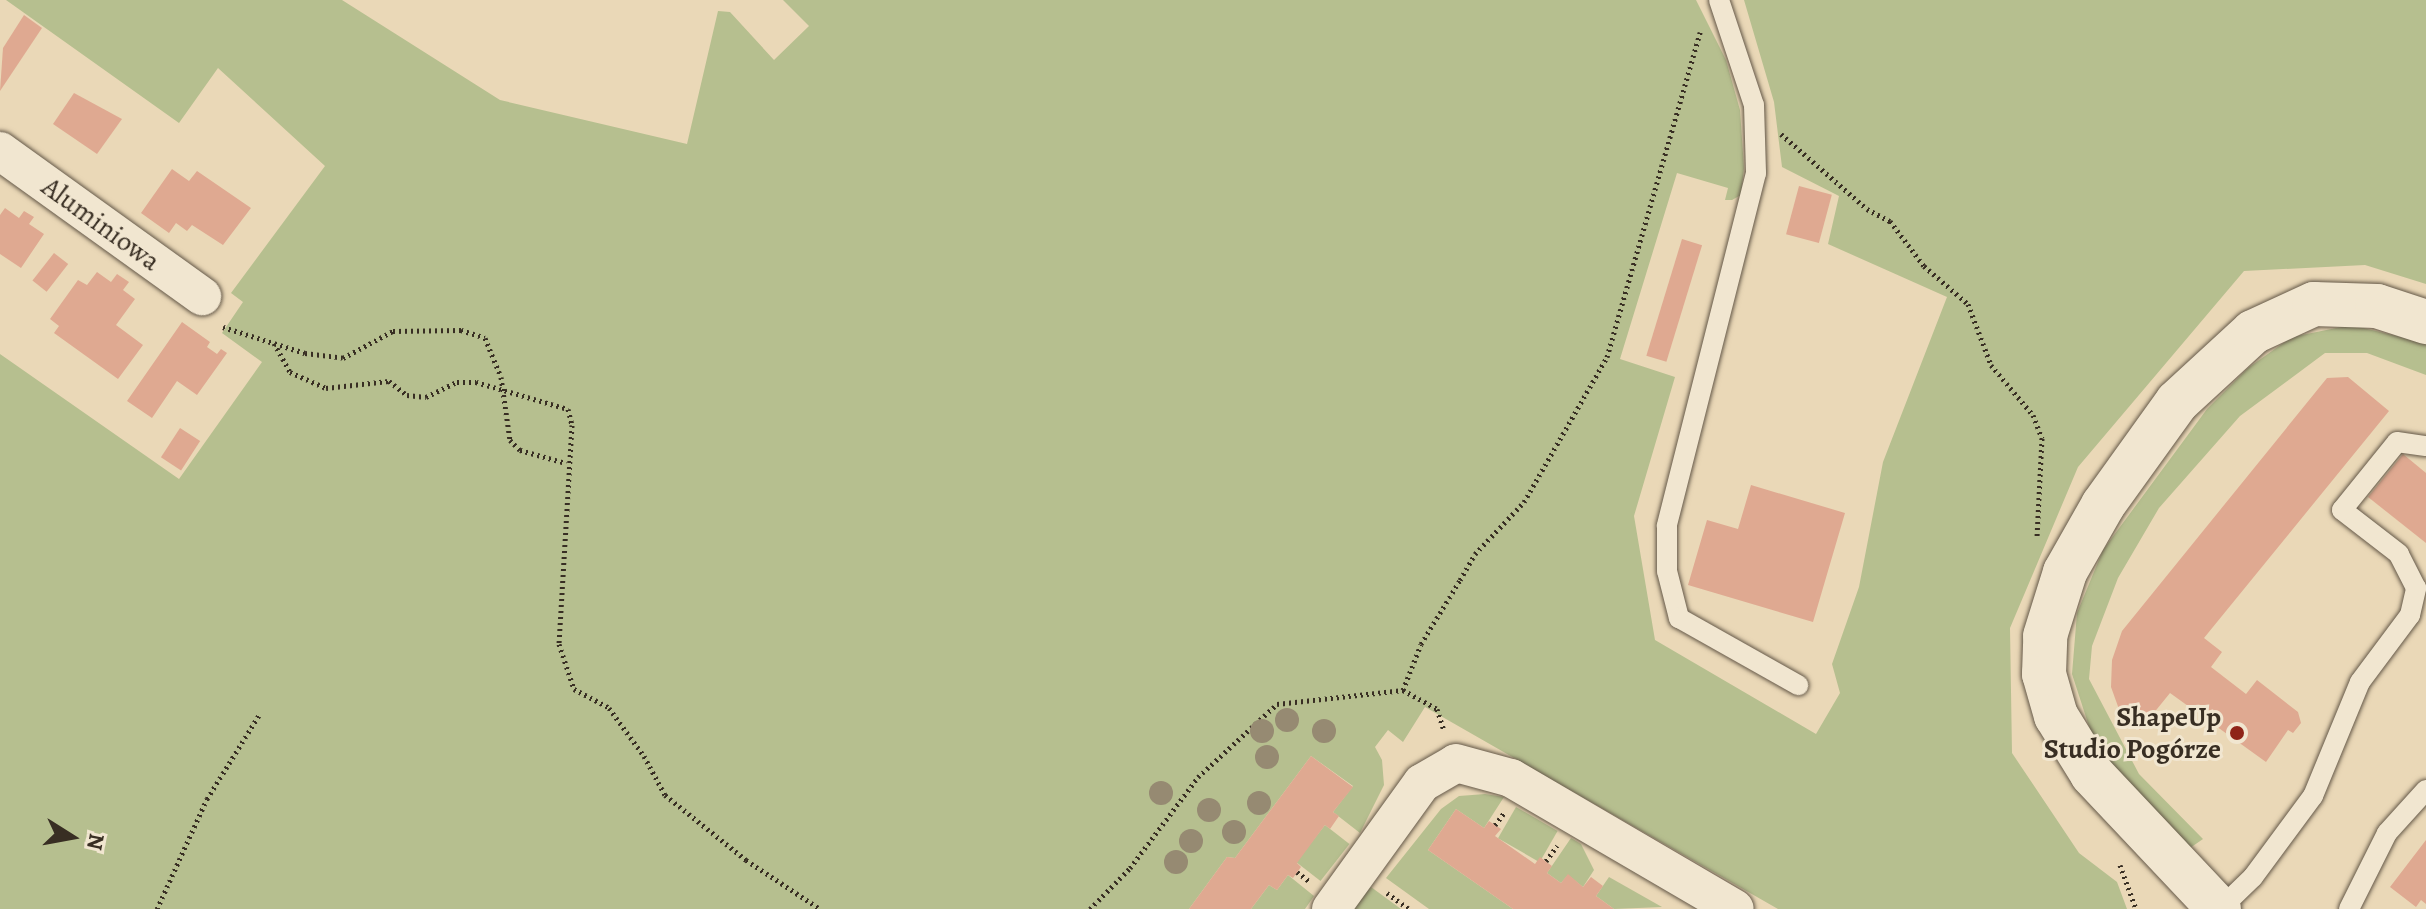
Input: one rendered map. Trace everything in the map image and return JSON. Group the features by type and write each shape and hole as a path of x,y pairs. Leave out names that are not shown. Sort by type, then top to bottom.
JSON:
{"street":[{"name":"Aluminiowa","path":"0,151 210,311"},
{"path":"2219,909 2092,774 2056,716 2044,674 2045,636 2065,572 2103,505 2177,402 2253,332 2314,304 2377,306 2426,322"},
{"path":"1331,909 1422,783 1456,763 1511,778 1735,909"}],"lane":[{"path":"1719,0 1758,131 1750,204 1667,526 1667,571 1679,618 1798,685"},
{"path":"2219,909 2253,877 2313,796 2360,682 2410,615 2416,588 2399,554 2342,510 2397,442 2426,446"},
{"path":"2349,909 2387,833 2426,790"}],"path":[{"path":"1403,690 1421,644 1475,554 1524,502 1607,357 1700,29"},
{"path":"1758,131 1778,131 1867,209 1890,221 1924,266 1968,304 1991,365 2033,415 2042,438 2034,547"},
{"path":"210,311 274,343 343,358 393,331 461,330 485,338 505,394 510,440 520,450 566,463"},
{"path":"274,343 290,372 326,388 389,381 407,395 426,397 457,382 476,382 505,394 568,409 572,425 566,463 559,644 574,689 609,708 644,756 665,795 746,860 820,909"},
{"path":"1090,909 1130,868 1198,777 1277,704 1403,690 1437,709 1456,763"},
{"path":"157,909 207,799 259,715"},
{"path":"2117,856 2136,909"}],"green space":[{"path":"6,0 342,0 500,100 687,144 718,11 730,12 774,60 809,26 783,0 1696,0 1726,60 1740,110 1744,168 1741,195 1725,200 1728,188 1677,173 1620,359 1675,377 1634,516 1655,640 1816,734 1840,693 1832,664 1859,587 1883,462 1947,297 1828,244 1839,196 1782,167 1774,102 1744,0 2426,0 2426,284 2365,265 2244,271 2078,467 2010,628 2012,753 2079,853 2117,882 2127,909 1778,909 1425,707 1403,742 1388,730 1375,747 1382,760 1384,785 1360,833 1333,812 1353,786 1311,756 1235,858 1227,857 1189,909 0,909 0,354 179,479 262,362 222,333 243,302 231,293 325,166 218,68 179,123"},
{"path":"2351,325 2426,343 2426,375 2367,353 2325,353 2240,416 2159,508 2118,578 2092,646 2089,679 2139,774 2203,839 2190,848 2096,748 2072,674 2077,613 2103,550 2207,409 2248,368 2292,337"},
{"path":"1485,794 1504,797 1484,828 1456,809 1428,850 1513,909 1429,909 1386,878 1441,809 1459,796"},
{"path":"1516,807 1558,831 1540,862 1498,838"},
{"path":"1325,825 1349,844 1320,881 1296,862"},
{"path":"1571,838 1581,844 1594,870 1583,887 1568,875 1561,883 1547,873"},
{"path":"1288,875 1314,896 1305,909 1251,909 1269,885 1277,890"},
{"path":"1609,877 1662,907 1614,909 1596,896"},
{"path":"1371,887 1401,909 1352,909"}],"building":[{"path":"24,15 42,28 0,91 3,48"},
{"path":"74,93 122,119 97,154 53,124"},
{"path":"172,169 189,181 197,171 251,208 223,245 192,225 187,231 176,223 169,233 141,213"},
{"path":"1799,186 1832,195 1819,243 1786,234"},
{"path":"5,208 19,218 24,211 34,217 29,224 44,234 21,268 0,254 0,215"},
{"path":"1682,239 1702,245 1666,362 1646,356"},
{"path":"54,253 68,264 47,292 32,281"},
{"path":"97,272 111,282 117,274 129,282 123,290 135,299 116,325 143,345 118,379 54,333 59,326 50,319 78,280 87,285"},
{"path":"182,322 210,342 207,347 217,354 221,349 227,353 197,395 177,381 152,418 127,401"},
{"path":"2348,377 2389,411 2204,638 2222,652 2211,667 2246,694 2257,680 2298,712 2301,723 2293,733 2288,730 2266,762 2170,693 2140,730 2120,712 2111,687 2112,660 2122,631 2327,378"},
{"path":"180,428 200,441 181,470 161,457"},
{"path":"2403,454 2426,473 2426,543 2368,497"},
{"path":"1751,485 1845,513 1813,622 1688,585 1707,520 1738,529"},
{"path":"1311,756 1353,787 1333,812 1339,816 1330,829 1325,825 1297,863 1301,867 1293,878 1288,875 1277,890 1269,885 1251,909 1189,909 1227,857 1235,858"},
{"path":"1456,809 1484,828 1489,821 1501,829 1495,836 1535,864 1540,857 1552,866 1547,873 1561,883 1568,874 1583,887 1591,877 1603,886 1596,896 1614,909 1513,909 1428,850"},
{"path":"2426,840 2426,904 2421,900 2416,907 2390,887"}],"place":[{"name":"ShapeUp Studio Pogórze","path":"2237,733"}]}
